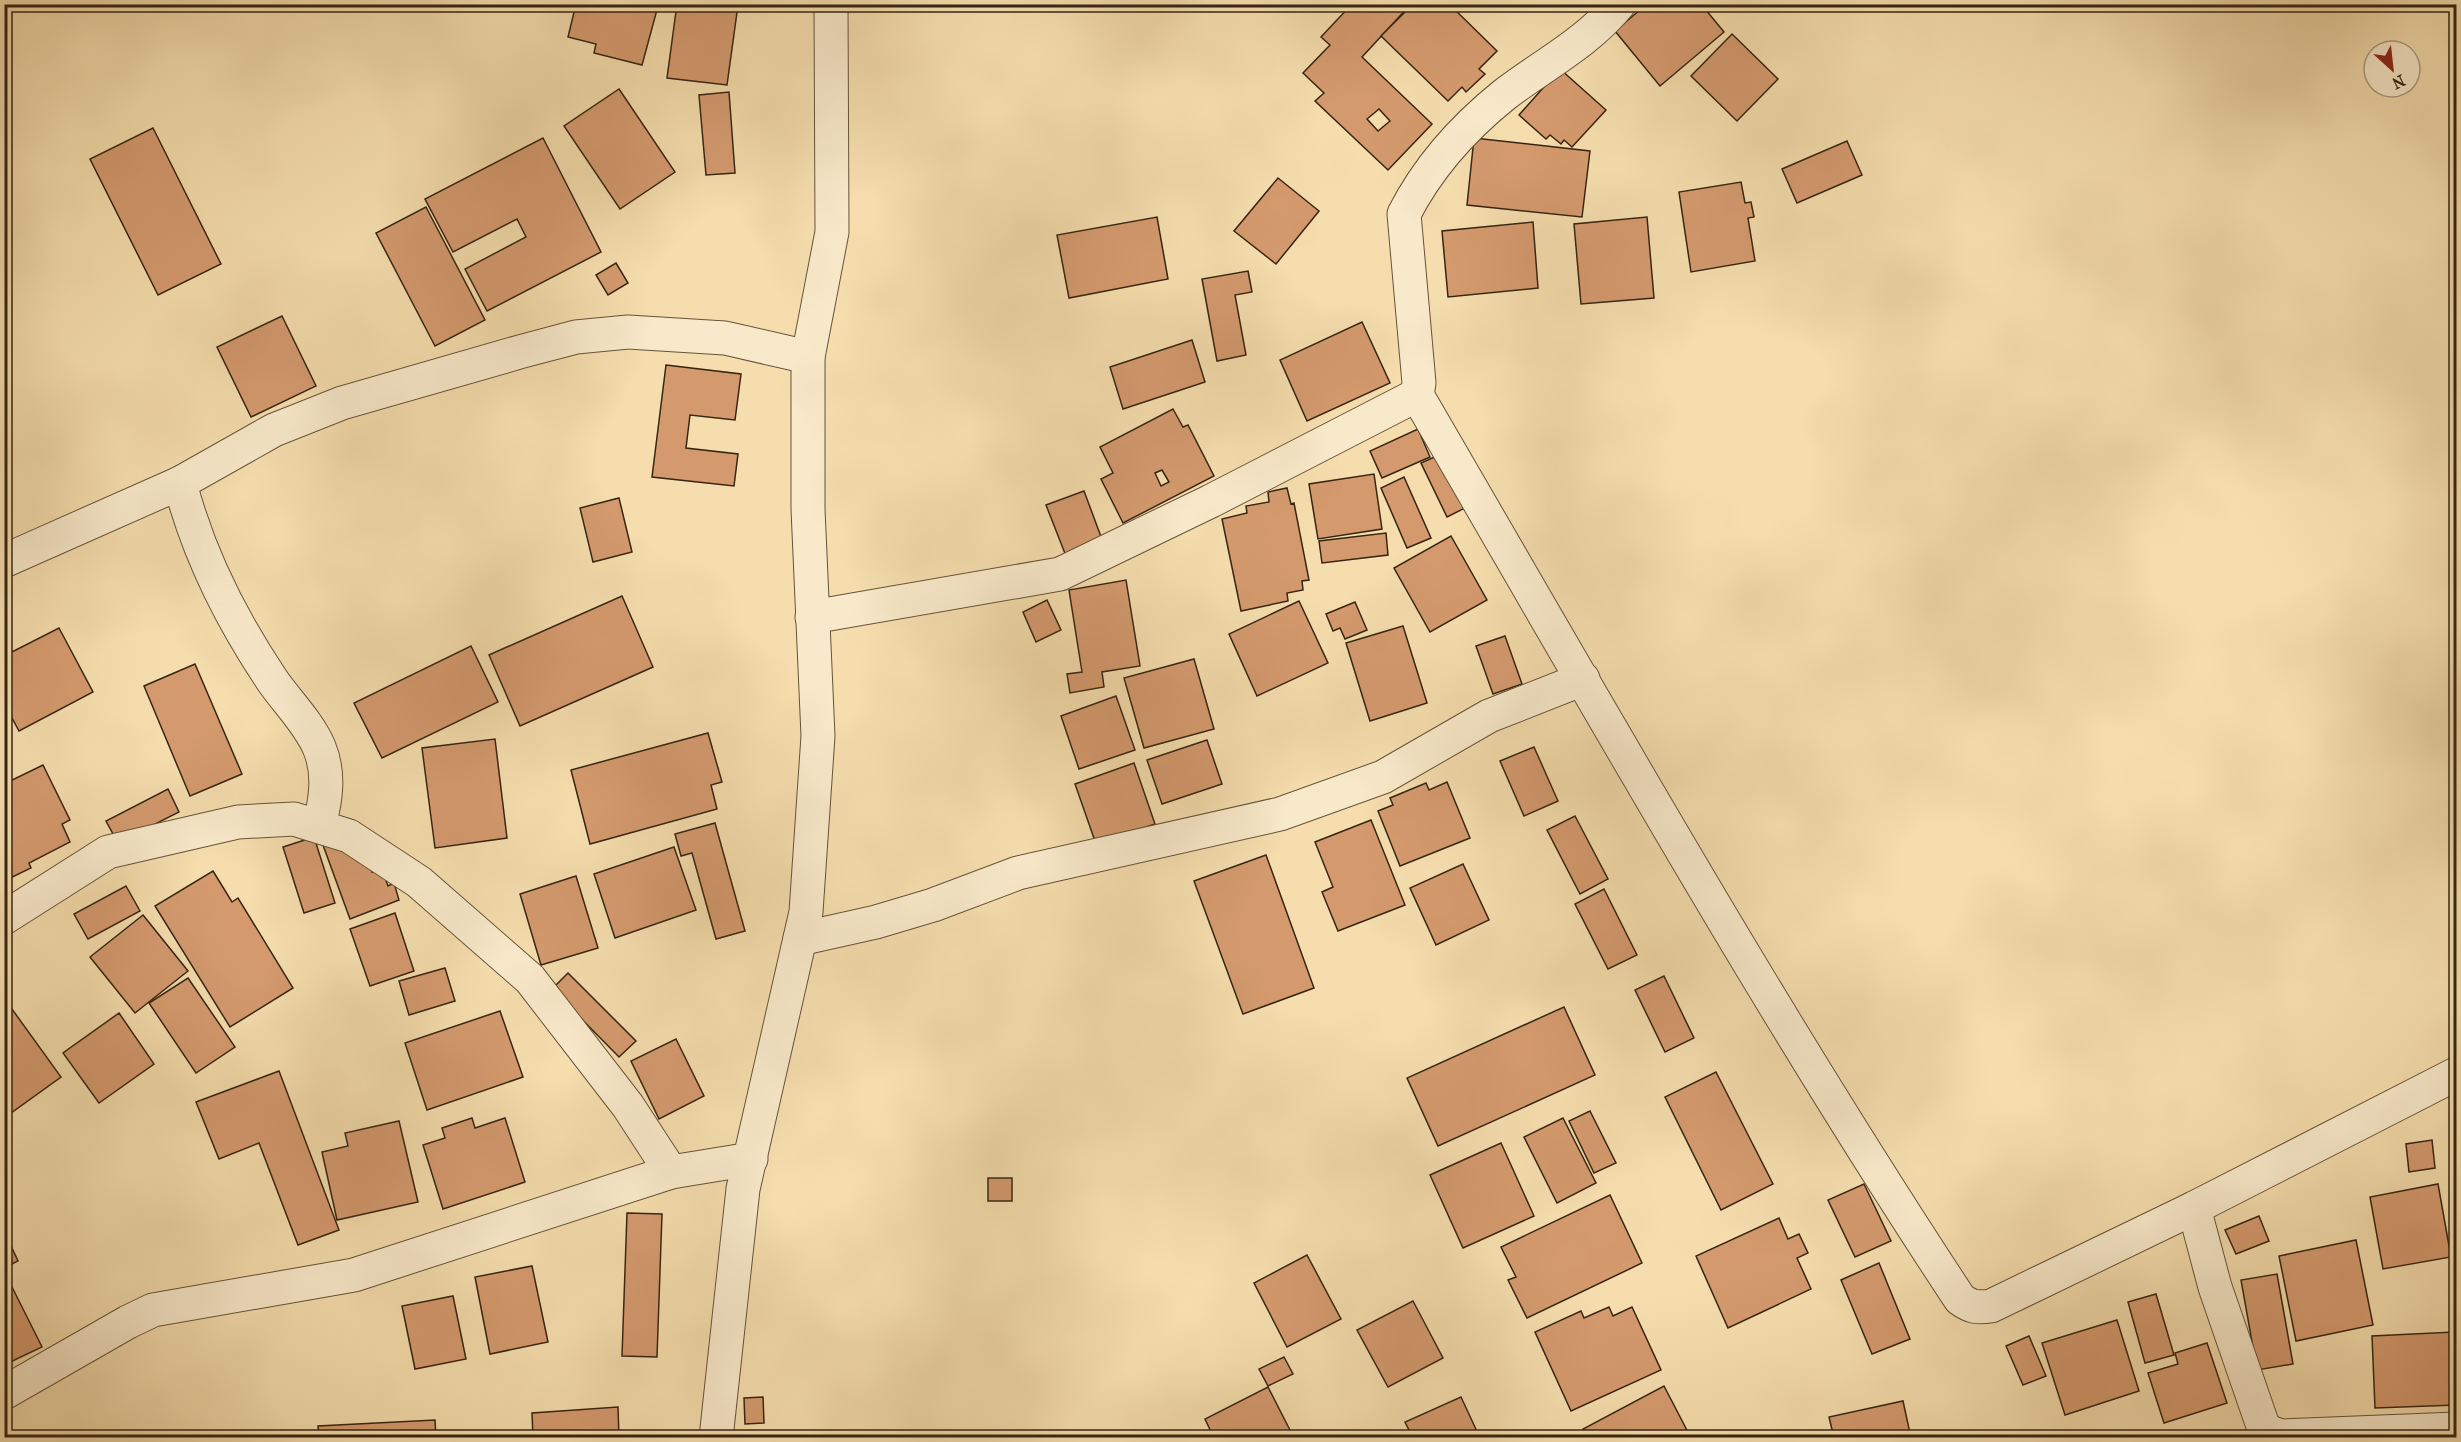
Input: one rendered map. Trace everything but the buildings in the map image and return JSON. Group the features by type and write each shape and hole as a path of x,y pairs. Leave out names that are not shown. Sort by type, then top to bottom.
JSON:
{"street":[{"path":"716,1437 743,1189 806,912 818,736 808,509 808,357 832,232 831,4"},
{"path":"1619,4 1605,21 1553,63 1504,95 1452,141 1414,193 1404,213 1419,384 1417,395 1755,975 1960,1299 1978,1308 1991,1306 2194,1208 2457,1074"},
{"path":"4,561 180,483 274,430 342,403 576,338 628,332 725,338 808,357"},
{"path":"812,617 1060,574 1211,501 1417,395"},
{"path":"180,483 190,521 227,604 272,679 309,729 320,748 328,794 319,826"},
{"path":"800,939 876,922 933,905 1018,873 1280,814 1383,777 1489,716 1583,679"},
{"path":"4,918 108,852 238,822 294,819 350,836 419,882 530,979 628,1106 671,1172"},
{"path":"4,1393 153,1310 354,1275 671,1172 751,1159"},
{"path":"2194,1208 2215,1287 2263,1426 2270,1432 2282,1436 2457,1429"}]}
